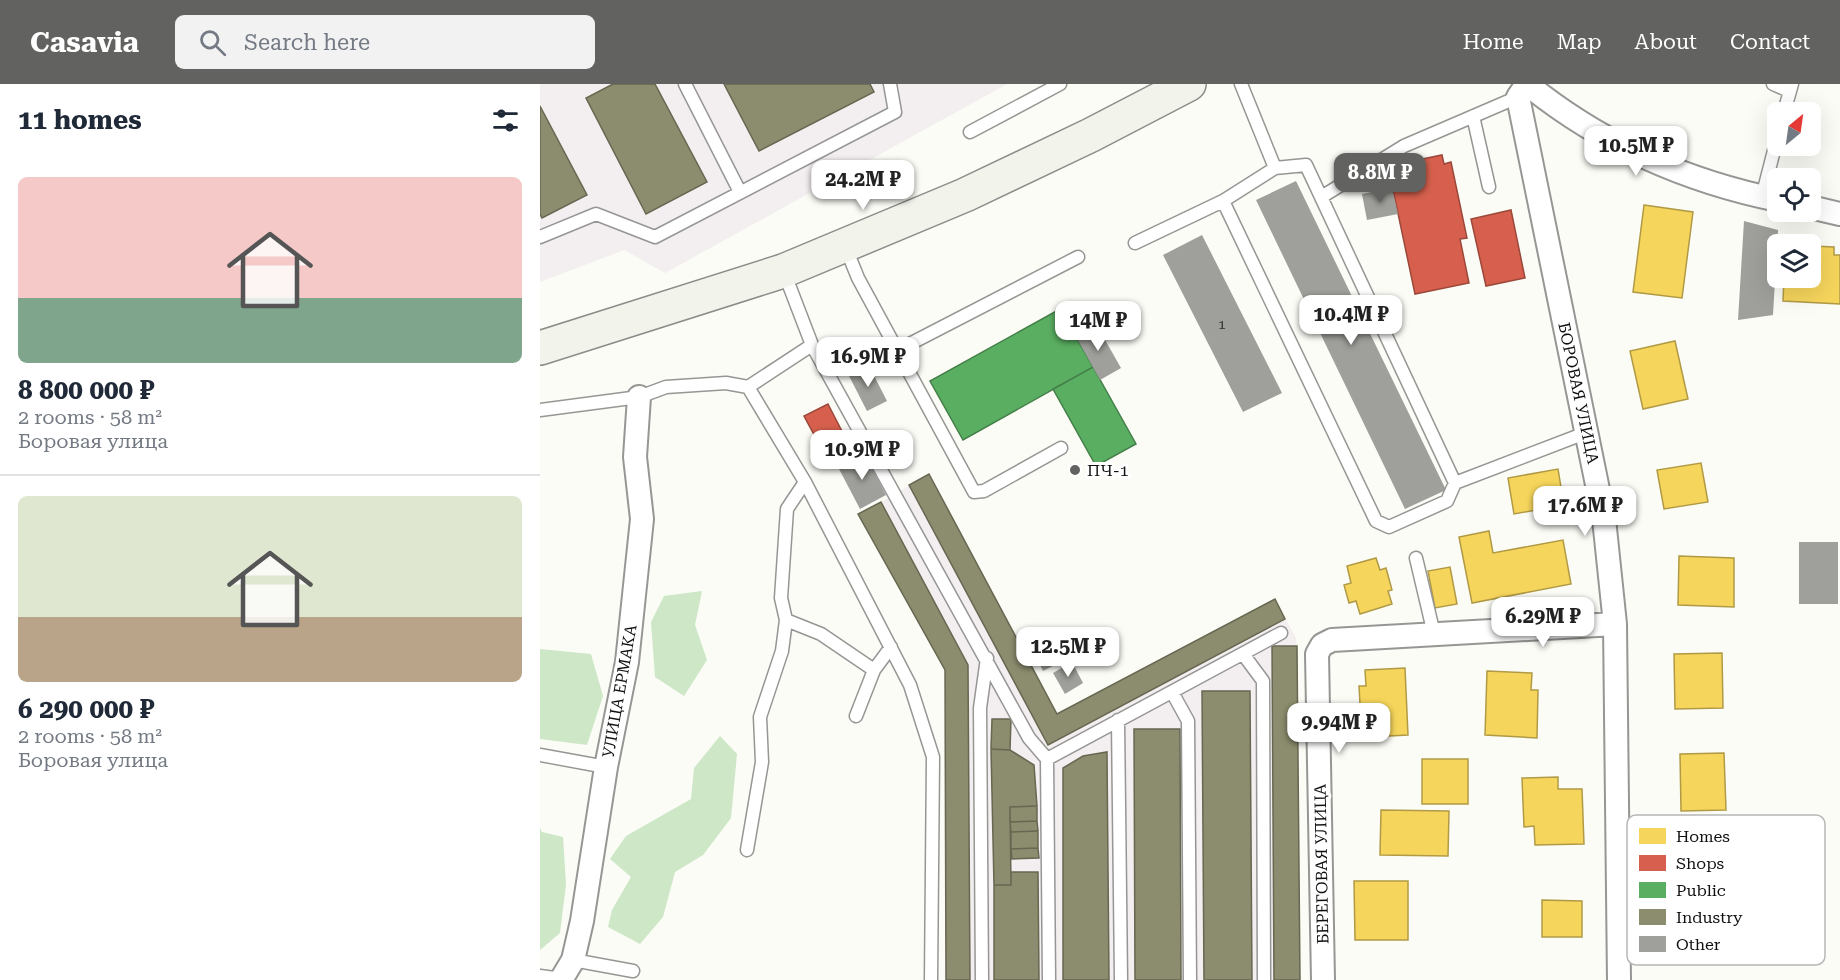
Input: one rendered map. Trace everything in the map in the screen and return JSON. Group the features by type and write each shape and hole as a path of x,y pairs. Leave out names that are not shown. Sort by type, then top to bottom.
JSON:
{"street":[{"path":"540,348 783,271 845,246 975,190 1190,84"},
{"path":"1524,88 1582,124 1650,161 1712,184 1767,198"},
{"name":"БОРОВАЯ УЛИЦА","path":"1524,88 1604,519 1615,624 1619,980"},
{"path":"1821,210 1840,214"},
{"name":"УЛИЦА ЕРМАКА","path":"559,974 582,921 606,767 627,662 642,519 636,457 639,397"},
{"name":"БЕРЕГОВАЯ УЛИЦА","path":"1323,980 1317,654 1322,645 1332,640 1615,624"}],"lane":[{"path":"685,84 740,192"},
{"path":"540,237 596,214 655,237 895,112 890,84"},
{"path":"970,132 1060,84"},
{"path":"1241,84 1275,168"},
{"path":"1773,84 1791,87 1787,102"},
{"path":"1323,196 1404,146 1473,116 1524,88"},
{"path":"1473,116 1489,187"},
{"path":"1135,243 1223,201 1275,168 1306,165 1323,196 1455,483"},
{"path":"1223,201 1376,521 1389,527 1447,501 1455,483 1588,432"},
{"path":"845,246 858,278 974,492 984,491 1061,448"},
{"path":"898,350 1078,257"},
{"path":"783,271 812,345 987,658 1029,738 1047,759 1049,980"},
{"path":"540,410 639,397 666,387 726,383 748,387 812,345"},
{"path":"748,387 805,482 891,647 910,685 933,757 931,980"},
{"path":"747,850 762,762 760,717 782,651 786,620 781,598 787,509 805,482"},
{"path":"1416,558 1434,634"},
{"path":"786,620 820,634 874,669"},
{"path":"1047,759 1281,633"},
{"path":"856,716 874,669 891,647"},
{"path":"1243,654 1263,681 1264,980"},
{"path":"982,980 980,708 987,658"},
{"path":"1172,692 1188,721 1190,980"},
{"path":"1118,720 1121,980"},
{"path":"540,755 606,767"},
{"path":"559,974 633,971"}],"shaded area":[{"path":"540,84 1007,84 665,273 624,250 540,282"},
{"path":"929,474 1057,714 1275,599 1296,638 1297,646 1300,980 946,980 945,670 881,502"}],"green space":[{"path":"702,591 695,625 707,660 684,696 655,677 651,622 664,596"},
{"path":"540,649 591,654 603,696 587,745 540,739"},
{"path":"720,736 737,754 731,818 703,855 675,872 663,917 640,944 608,927 612,910 631,877 610,859 626,836 691,799 694,768"},
{"path":"540,828 542,832 563,837 566,885 560,933 540,950"}],"building: Homes":[{"path":"1644,205 1693,212 1682,298 1633,292"},
{"path":"1821,246 1834,247 1834,255 1840,255 1840,304 1783,301 1784,288 1821,288"},
{"path":"1675,341 1688,399 1643,409 1630,351"},
{"path":"1701,463 1708,502 1664,509 1657,470"},
{"path":"1558,469 1564,505 1514,514 1508,478"},
{"path":"1489,531 1493,553 1563,540 1571,584 1472,603 1459,537"},
{"path":"1679,556 1734,558 1734,607 1678,605"},
{"path":"1376,558 1380,570 1386,568 1392,590 1388,591 1392,604 1360,614 1356,601 1349,603 1344,585 1351,583 1347,566"},
{"path":"1450,567 1457,604 1435,608 1428,571"},
{"path":"1722,653 1723,708 1675,709 1674,654"},
{"path":"1405,668 1408,735 1369,737 1368,722 1361,722 1359,686 1366,686 1365,670"},
{"path":"1487,671 1532,673 1531,690 1538,690 1537,738 1485,735"},
{"path":"1724,753 1726,810 1681,811 1680,754"},
{"path":"1422,759 1468,759 1468,804 1422,804"},
{"path":"1558,777 1558,789 1582,789 1584,844 1535,845 1534,826 1524,827 1522,778"},
{"path":"1381,810 1449,811 1448,856 1380,855"},
{"path":"1354,881 1408,881 1408,940 1355,940"},
{"path":"1542,900 1582,901 1582,937 1542,937"}],"building: Shops":[{"path":"1442,155 1444,164 1451,162 1467,238 1460,239 1469,283 1415,294 1388,166"},
{"path":"1511,210 1525,278 1486,286 1471,219"},
{"path":"828,404 848,443 825,455 804,416"}],"building: Public":[{"path":"1060,309 1093,367 963,440 930,381"},
{"path":"1093,367 1136,444 1096,466 1053,389"}],"building: Industry":[{"path":"613,84 655,84 707,182 646,214 586,98"},
{"path":"724,84 870,84 874,92 759,151"},
{"path":"540,106 587,195 542,218 540,214"},
{"path":"929,474 1057,714 1275,599 1285,619 1048,745 909,485"},
{"path":"881,502 968,665 970,980 946,980 945,670 858,514"},
{"path":"1272,646 1297,646 1300,980 1274,980"},
{"path":"1202,691 1250,691 1252,980 1204,980"},
{"path":"992,719 1011,719 1010,750 991,749"},
{"path":"1134,729 1180,729 1181,980 1135,980"},
{"path":"991,749 1010,750 1034,765 1037,806 1010,807 1011,885 994,885"},
{"path":"1107,752 1109,980 1063,980 1063,768 1083,756"},
{"path":"1037,806 1037,821 1010,822 1010,807"},
{"path":"1037,821 1038,831 1011,832 1010,822"},
{"path":"1038,831 1038,848 1011,849 1011,832"},
{"path":"1038,848 1039,858 1012,859 1011,849"},
{"path":"1011,872 1038,872 1039,980 994,980 994,885 1011,885"}],"building: Other":[{"path":"1296,181 1446,490 1405,509 1256,200"},
{"path":"1392,188 1398,214 1367,220 1362,194"},
{"path":"1744,221 1778,230 1778,234 1767,234 1767,288 1775,288 1773,315 1738,320"},
{"path":"1202,235 1282,393 1243,412 1163,255"},
{"path":"1096,324 1121,368 1100,380 1075,335"},
{"path":"868,364 887,401 867,411 848,374"},
{"path":"864,453 886,495 860,509 838,467"},
{"path":"1799,542 1838,542 1838,604 1799,604"},
{"path":"1036,627 1055,665 1043,671 1024,633"},
{"path":"1072,662 1083,683 1065,694 1053,673"}],"place":[{"name":"ПЧ-1","path":"1075,470"}]}
